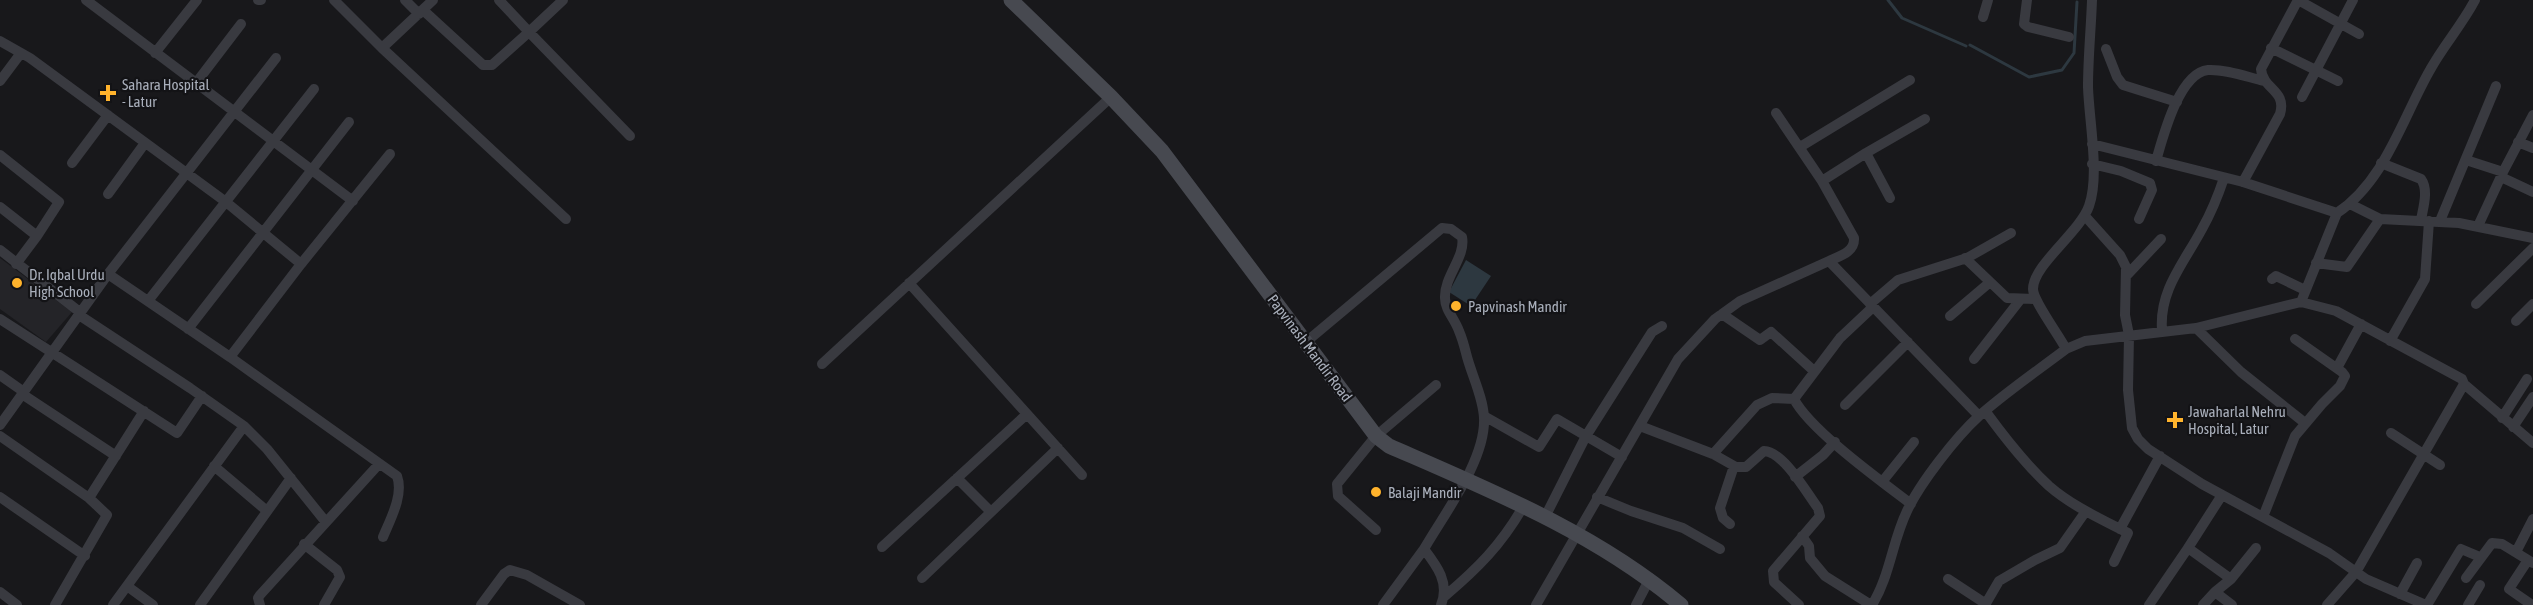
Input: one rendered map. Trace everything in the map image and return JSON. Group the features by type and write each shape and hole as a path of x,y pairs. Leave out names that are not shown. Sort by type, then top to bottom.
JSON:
{"street":[{"path":"86,0 353,201"},
{"path":"155,53 197,0"},
{"path":"334,0 382,48 566,219"},
{"path":"405,0 483,65 492,65 562,0"},
{"path":"382,48 433,0"},
{"path":"499,0 630,136"},
{"name":"Papvinash Mandir Road","path":"1011,0 1111,97 1162,151 1376,436 1389,446 1577,533 1650,578 1681,605"},
{"path":"1983,17 1988,0"},
{"path":"2027,0 2024,24 2069,37"},
{"path":"2066,349 2056,329 2035,299 2033,289 2038,273 2085,216 2092,191 2088,86 2092,0"},
{"path":"2243,182 2280,114 2282,105 2278,94 2264,81 2260,69 2298,0 2359,34"},
{"path":"2302,97 2354,0"},
{"path":"2301,302 2337,213 2350,204 2373,177 2441,50 2475,0"},
{"path":"196,83 241,24"},
{"path":"0,40 226,202 301,264"},
{"path":"2271,48 2338,81"},
{"path":"2106,49 2117,77 2123,85 2177,102"},
{"path":"0,81 21,53"},
{"path":"0,425 108,274 276,58"},
{"path":"2156,161 2177,102 2193,77 2209,70 2264,81"},
{"path":"1800,147 1911,80"},
{"path":"2430,221 2466,160 2496,86"},
{"path":"148,301 275,142 314,89"},
{"path":"822,364 1111,97"},
{"path":"1536,605 1678,359 1722,314 1740,301 1850,251 1854,244 1854,238 1822,181 1776,113"},
{"path":"2478,226 2533,115"},
{"path":"72,163 108,116"},
{"path":"1822,181 1925,119"},
{"path":"188,329 349,122"},
{"path":"2518,142 2533,148"},
{"path":"108,194 145,143"},
{"path":"2092,144 2243,182 2337,213"},
{"path":"1866,153 1890,198"},
{"path":"230,357 301,264 390,154"},
{"path":"0,155 59,202 16,264"},
{"path":"2466,160 2502,175 2533,192"},
{"path":"2381,163 2421,180 2425,185 2430,221 2425,279 2390,341"},
{"path":"2092,164 2121,171 2150,183 2152,190 2139,219"},
{"path":"2162,330 2163,299 2180,264 2210,214 2224,178"},
{"path":"2350,204 2380,219 2478,226 2533,238"},
{"path":"0,207 37,236"},
{"path":"2085,216 2120,255 2127,274 2125,315 2129,335 2128,390 2132,428 2138,439 2148,449 2222,495 2330,553 2356,572 2427,605 2462,549 2480,557"},
{"path":"2316,262 2347,267 2380,219"},
{"path":"1306,342 1442,228 1451,229 1462,237 1463,246 1446,285 1445,299 1462,340 1484,416 1481,443 1464,480 1424,549 1383,605"},
{"path":"1794,399 1840,338 1898,280 1965,258 2011,233"},
{"path":"2127,274 2161,238"},
{"path":"2476,304 2533,248"},
{"path":"0,250 80,314 244,426 291,478 325,521"},
{"path":"1965,258 2007,298 2035,299"},
{"path":"1829,261 1982,414 2050,486 2086,512 2128,533 2114,562"},
{"path":"108,274 230,357 397,476 399,487 383,537"},
{"path":"2272,279 2276,276 2283,278 2306,290"},
{"path":"909,283 1082,475"},
{"path":"1950,316 1989,283"},
{"path":"1974,359 2020,300"},
{"path":"1802,536 1809,546 1810,558 1826,576 1871,605 1883,584 1897,535 1911,504 1948,451 1982,414 2066,349 2085,341 2162,330 2196,328 2301,302 2336,311 2462,380 2502,418 2532,438"},
{"path":"2516,321 2533,304"},
{"path":"1722,314 1760,340 1771,332 1814,371"},
{"path":"0,319 177,433 202,396"},
{"path":"2337,368 2361,324"},
{"path":"1545,517 1586,436 1652,332 1662,326"},
{"path":"2196,328 2241,372 2305,423"},
{"path":"2263,517 2291,445 2305,423 2340,386 2345,376 2295,339"},
{"path":"1845,405 1908,342"},
{"path":"0,375 116,456"},
{"path":"2502,418 2527,379"},
{"path":"2327,605 2356,572 2464,384"},
{"path":"1376,530 1338,496 1336,490 1340,479 1376,436 1436,385"},
{"path":"2513,427 2533,397"},
{"path":"1713,454 1757,405 1772,398 1794,399"},
{"path":"1794,399 1799,409 1835,442 1911,504"},
{"path":"89,498 144,411"},
{"path":"882,547 1027,414"},
{"path":"1484,416 1539,447 1557,419 1622,456"},
{"path":"113,605 244,426"},
{"path":"1640,426 1713,454 1742,469 1759,453 1768,451 1786,464 1818,507 1820,516 1776,566 1772,576 1774,582 1799,605"},
{"path":"2391,433 2440,465"},
{"path":"0,436 89,498 107,515 55,605"},
{"path":"1795,477 1823,455 1835,442"},
{"path":"1882,482 1914,442"},
{"path":"922,578 1058,448"},
{"path":"2120,529 2160,456"},
{"path":"260,605 258,598 260,595 379,464"},
{"path":"214,466 267,511"},
{"path":"1730,524 1723,518 1720,508 1734,466"},
{"path":"200,605 291,478"},
{"path":"957,478 991,512"},
{"path":"2149,605 2222,495"},
{"path":"0,496 85,556"},
{"path":"1597,497 1631,512 1683,528 1720,549"},
{"path":"1443,600 1494,552 1523,507"},
{"path":"1948,579 1985,605 1999,581 2034,560 2060,548 2086,512"},
{"path":"2516,552 2533,519"},
{"path":"2466,578 2492,543 2502,544 2530,562 2509,589 2532,605"},
{"path":"304,544 337,570 340,577 324,605"},
{"path":"2188,548 2231,579"},
{"path":"2203,605 2231,579 2256,548"},
{"path":"1424,549 1438,568 1443,600"},
{"path":"2400,594 2417,563"},
{"path":"481,605 504,574 510,570 527,575 580,605"},
{"path":"1636,605 1650,578"},
{"path":"2469,605 2480,585"},
{"path":"127,586 153,605"},
{"path":"2215,592 2232,605"}],"shaded area":[{"name":"Dr. Iqbal Urdu High School","path":"0,258 72,312 46,342 0,309"},
{"path":"1466,260 1491,276 1471,306 1449,292"}],"waterway":[{"path":"1888,0 1902,18 1966,46"},
{"path":"1970,45 2029,77 2062,70 2074,53 2077,2"}],"place":[{"name":"Sahara Hospital - Latur","path":"108,93"},
{"name":"Dr. Iqbal Urdu High School","path":"17,283"},
{"name":"Papvinash Mandir","path":"1456,306"},
{"name":"Jawaharlal Nehru Hospital, Latur","path":"2175,420"},
{"name":"Balaji Mandir","path":"1376,492"}]}
